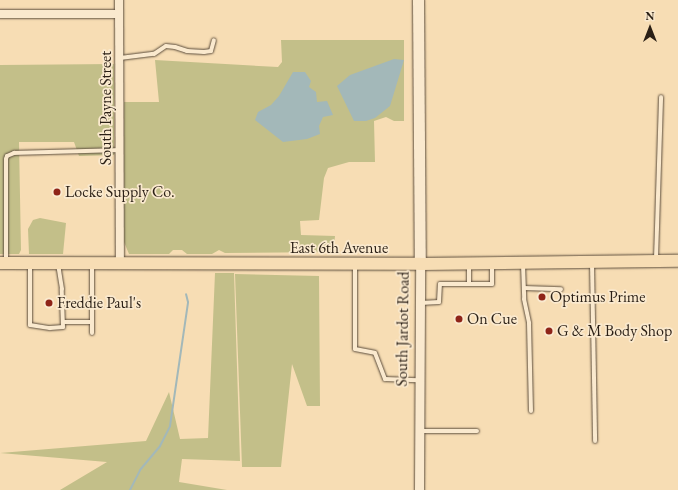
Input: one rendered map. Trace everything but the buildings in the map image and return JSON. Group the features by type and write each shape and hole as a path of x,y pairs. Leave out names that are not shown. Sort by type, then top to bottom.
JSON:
{"main road":[{"name":"South Jardot Road","path":"418,0 420,264"},
{"name":"East 6th Avenue","path":"3,263 492,264 678,261"}],"street":[{"name":"South Payne Street","path":"119,0 120,264"},
{"path":"0,14 119,14"},
{"name":"South Jardot Road","path":"419,490 418,380 420,348 420,264"}],"lane":[{"path":"120,58 154,54 166,46 175,46 187,51 211,51 214,40"},
{"path":"656,261 661,96"},
{"path":"3,263 7,156 14,153 120,150"},
{"path":"30,263 30,325 50,328 63,327 58,263"},
{"path":"92,263 92,333"},
{"path":"523,263 524,299 530,323 531,411"},
{"path":"592,263 595,441"},
{"path":"355,264 355,349 375,353 386,379 418,380"},
{"path":"469,264 469,284"},
{"path":"420,303 439,302 440,284 492,284 492,264"},
{"path":"524,288 561,289"},
{"path":"63,322 92,322"},
{"path":"418,431 477,431"}],"shaded area":[{"path":"281,40 404,40 404,121 394,121 386,117 374,121 375,162 349,162 328,168 324,178 319,220 300,221 301,235 335,236 334,246 337,252 225,253 219,250 212,254 187,254 182,250 173,250 169,254 129,254 124,242 124,102 159,102 155,60 278,67 282,62"},
{"path":"394,59 404,60 390,106 375,118 366,121 354,121 337,86 350,75"},
{"path":"114,64 114,155 79,156 74,142 19,142 21,250 19,254 0,254 0,65"},
{"path":"293,72 305,72 311,81 309,87 316,92 317,102 327,101 333,115 323,117 319,126 320,134 307,139 283,142 255,120 258,112 271,105 279,96"},
{"path":"40,218 66,223 63,254 29,254 28,229 33,220"},
{"path":"215,273 234,273 240,461 182,459 179,482 227,490 60,490 107,462 0,453 146,441 169,392 180,439 208,438"},
{"path":"235,274 319,276 320,406 307,406 292,364 281,467 242,467"}],"waterway":[{"path":"130,490 140,470 160,446 170,426 188,302 186,294"}],"place":[{"name":"Locke Supply Co.","path":"57,192"},
{"name":"Optimus Prime","path":"542,297"},
{"name":"Freddie Paul's","path":"49,303"},
{"name":"On Cue","path":"459,319"},
{"name":"G & M Body Shop","path":"549,331"}]}
